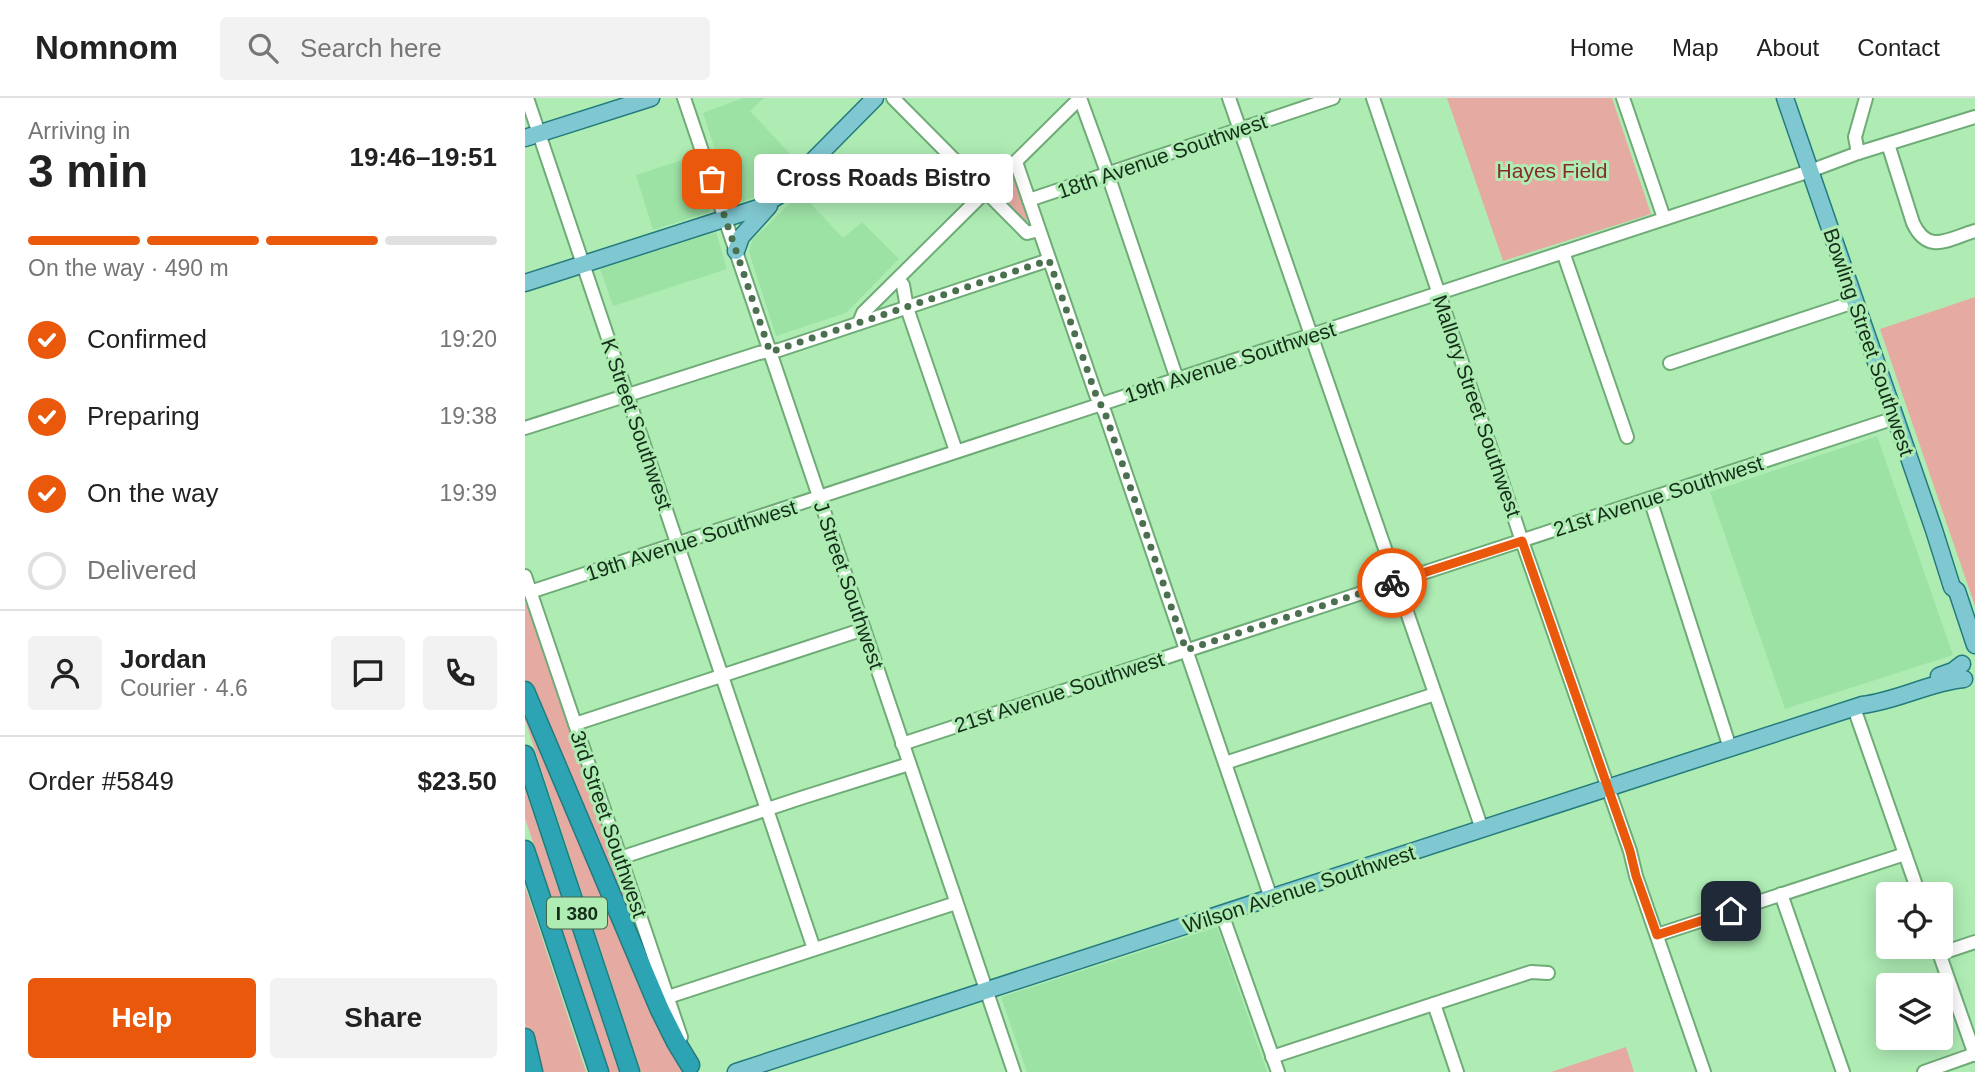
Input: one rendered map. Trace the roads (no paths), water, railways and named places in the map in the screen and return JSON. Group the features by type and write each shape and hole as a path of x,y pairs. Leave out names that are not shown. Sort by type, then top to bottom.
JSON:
{"highway":[{"path":"525,691 660,1010 675,1042 692,1068"},
{"name":"I 380","path":"525,755 630,1072"},
{"name":"I 380","path":"525,850 599,1072"},
{"path":"525,1038 533,1072"}],"main road":[{"path":"532,136 651,98"},
{"path":"736,251 745,232 876,98"},
{"name":"Bowling Street Southwest","path":"1785,98 1951,587 1950,599 1969,664"},
{"path":"525,283 758,208 778,196"},
{"name":"Wilson Avenue Southwest","path":"736,1072 1858,707 1871,698 1969,664"}],"street":[{"name":"K Street Southwest","path":"527,98 532,136 583,264 814,949"},
{"name":"J Street Southwest","path":"684,98 1014,1072"},
{"path":"893,98 1027,233 1039,230"},
{"path":"859,323 863,313 1080,98 1177,379"},
{"path":"1229,98 1482,829"},
{"name":"18th Avenue Southwest","path":"1029,200 1333,98"},
{"name":"Mallory Street Southwest","path":"1373,98 1704,1072"},
{"path":"1623,98 1664,218"},
{"path":"1859,153 1855,137 1866,98"},
{"name":"19th Avenue Southwest","path":"530,592 1975,117"},
{"path":"1888,144 1918,234 1935,243 1975,231"},
{"path":"1016,162 1271,898"},
{"path":"1563,252 1627,437"},
{"path":"525,428 759,353 770,352 1049,260"},
{"path":"898,279 903,285 907,307 956,452"},
{"path":"1669,363 1854,302"},
{"name":"21st Avenue Southwest","path":"902,744 1895,418"},
{"path":"1650,499 1730,748"},
{"name":"3rd Street Southwest","path":"525,576 692,1068"},
{"path":"575,724 864,629"},
{"path":"1225,763 1435,694"},
{"path":"1858,707 1915,882"},
{"path":"620,858 909,764"},
{"path":"1657,935 1905,854"},
{"path":"1781,894 1843,1072"},
{"path":"668,998 956,903"},
{"path":"1222,914 1278,1072"},
{"path":"1953,947 1975,942"},
{"path":"1924,1072 1975,1054 1941,959"},
{"path":"1272,1057 1531,972 1548,974"},
{"path":"1433,1004 1457,1072"},
{"path":"525,1052 533,1072"}],"place":[{"name":"Cross Roads Bistro","path":"712,179"}],"park label":[{"name":"Hayes Field","path":"1552,170"}]}
